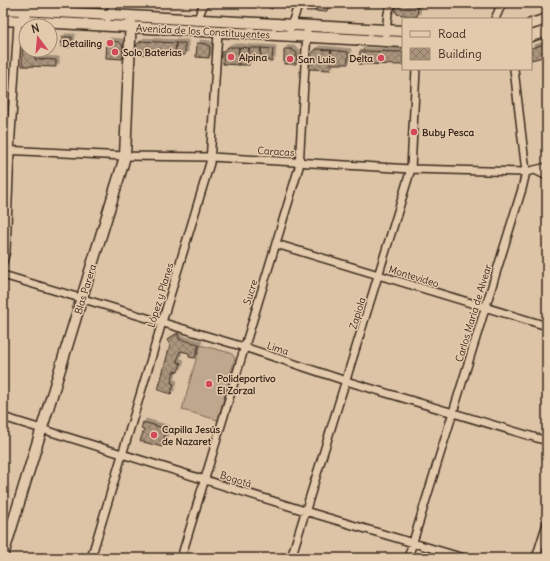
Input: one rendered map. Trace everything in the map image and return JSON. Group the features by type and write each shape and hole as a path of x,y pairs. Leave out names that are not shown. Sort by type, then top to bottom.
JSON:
{"main road":[{"name":"Avenida de los Constituyentes","path":"3,10 32,7 107,20"},
{"name":"Avenida de los Constituyentes","path":"3,20 18,20"},
{"name":"Avenida de los Constituyentes","path":"58,20 107,20 218,32 290,31 307,27 402,32"},
{"path":"532,24 547,20"},
{"name":"Avenida de los Constituyentes","path":"131,22 197,21 290,31 306,38 402,42"},
{"name":"Blas Parera","path":"3,555 125,156 131,22"},
{"path":"532,36 547,31"}],"street":[{"path":"107,20 114,3"},
{"path":"197,21 204,3"},
{"path":"290,31 300,3"},
{"path":"385,42 388,13 392,3"},
{"path":"495,18 502,3"},
{"path":"21,18 32,7"},
{"name":"Sucre","path":"181,558 300,162 307,27"},
{"path":"3,262 6,251 7,150 18,31"},
{"name":"López y Planes","path":"91,558 211,157 218,32"},
{"name":"Zapiola","path":"291,558 411,169 416,70"},
{"name":"Carlos María de Alvear","path":"408,558 526,172 514,70"},
{"name":"Caracas","path":"7,150 125,156 211,157 411,169 526,172 547,167"},
{"path":"535,170 547,176"},
{"name":"Montevideo","path":"276,244 547,326"},
{"name":"Lima","path":"3,275 244,348 346,381 547,441"},
{"name":"Bogotá","path":"3,416 305,511 464,558"},
{"path":"536,558 547,523"}],"shaded area":[{"name":"Polideportivo El Zorzal","path":"200,345 231,353 235,358 218,420 182,410"}],"building":[{"path":"225,3 238,3 236,7 223,6"},
{"path":"250,3 263,3 260,7 248,7"},
{"path":"275,3 272,9 262,4"},
{"path":"306,3 318,5 315,11 306,11 304,7"},
{"path":"319,3 331,3 326,12 315,11"},
{"path":"399,3 418,6 417,17 397,14 395,10"},
{"path":"62,37 72,37 71,47 61,47"},
{"name":"Solo Baterias","path":"107,41 119,42 123,46 123,59 106,58"},
{"path":"141,41 176,43 175,55 136,54 136,45"},
{"path":"176,43 185,43 185,55 175,55"},
{"path":"197,43 207,44 210,47 209,58 196,57"},
{"path":"546,44 547,56 532,60 532,48"},
{"name":"Alpina","path":"229,47 239,47 238,65 223,64 223,51"},
{"path":"239,47 249,48 249,65 238,65"},
{"path":"249,48 261,48 260,61 249,60"},
{"path":"261,48 273,49 272,61 260,61"},
{"name":"San Luis","path":"284,49 291,49 297,53 296,64 284,64"},
{"path":"316,49 331,50 330,70 309,69 310,55"},
{"path":"331,50 348,52 348,64 330,64"},
{"name":"Delta","path":"360,51 402,52 402,65 359,64"},
{"path":"22,58 56,60 56,67 22,66"},
{"path":"178,333 179,339 199,344 195,358 189,357 189,353 180,351 177,362 181,363 178,372 174,371 171,383 174,384 171,394 158,390 170,345 167,340"},
{"name":"Capilla Jesús de Nazaret","path":"143,422 167,429 162,447 140,441 144,430 141,429"}],"place":[{"name":"Detailing","path":"110,43"},
{"name":"Solo Baterias","path":"115,52"},
{"name":"Alpina","path":"231,57"},
{"name":"Delta","path":"381,58"},
{"name":"San Luis","path":"290,59"},
{"name":"Buby Pesca","path":"414,132"},
{"name":"Polideportivo El Zorzal","path":"209,384"},
{"name":"Capilla Jesús de Nazaret","path":"154,435"}]}
